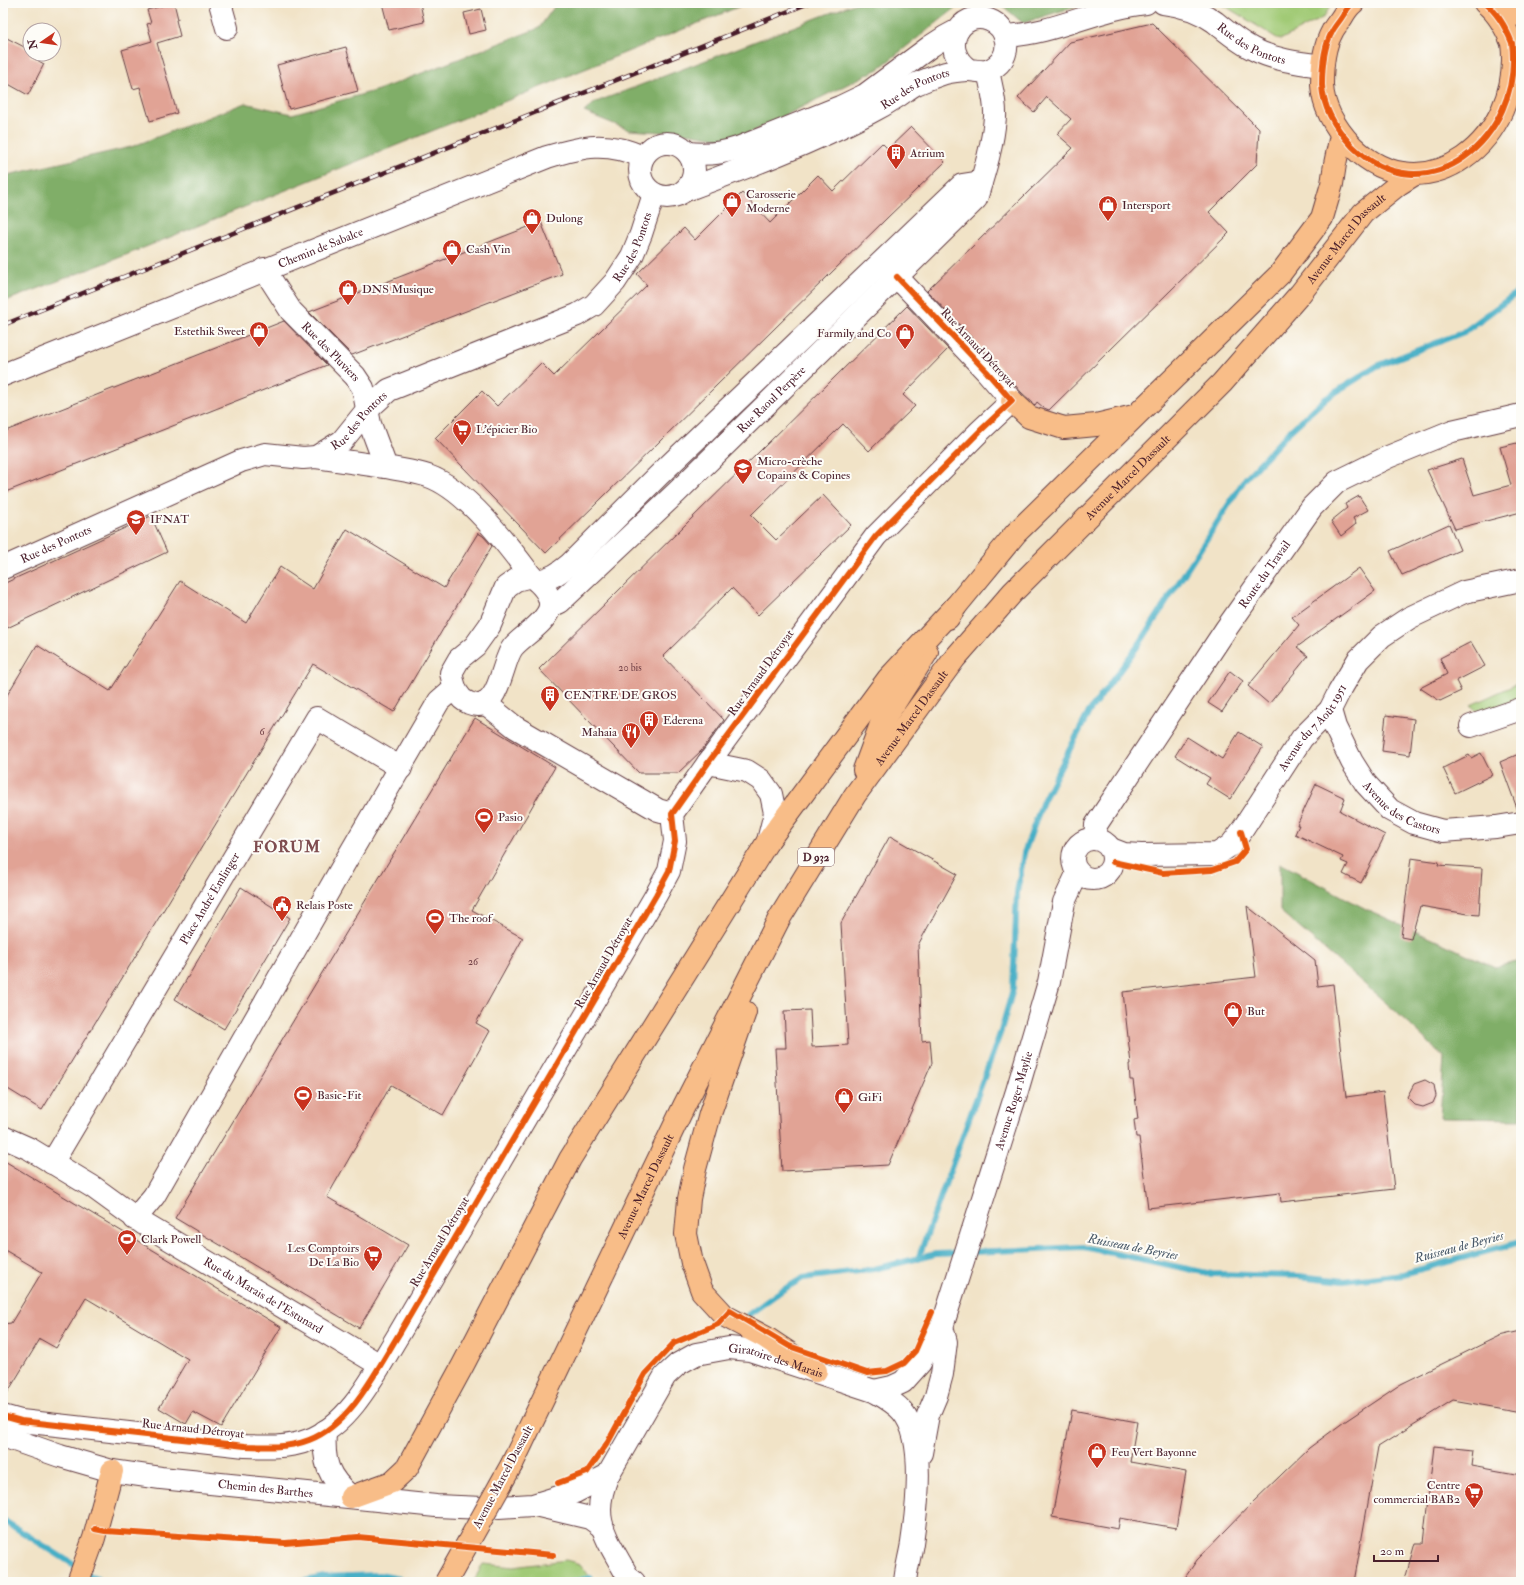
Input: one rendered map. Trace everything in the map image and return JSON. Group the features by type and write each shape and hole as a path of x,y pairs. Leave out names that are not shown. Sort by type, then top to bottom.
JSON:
{"main road":[{"path":"1353,3 1331,33 1322,66 1322,90 1329,114 1341,134 1361,155 1387,168 1415,174 1444,171 1470,160 1490,145 1504,126 1514,105 1520,80 1516,54 1507,29 1488,5"},
{"path":"1488,5 1509,14 1521,15"},
{"name":"Avenue Marcel Dassault","path":"855,795 881,724 956,606 1016,533 1280,274 1322,218 1332,184 1341,134"},
{"name":"Avenue Marcel Dassault","path":"446,1582 512,1464 681,1113 779,919 855,795 955,658 1013,592 1222,384 1300,294 1363,213 1399,184 1415,174"},
{"path":"1012,401 1029,417 1064,428 1096,425 1134,416"},
{"path":"351,1497 392,1482 407,1468 463,1365 570,1160 768,841 888,679 956,606"},
{"path":"779,919 741,1022 710,1114 689,1199 686,1234 692,1263 702,1291 725,1316 765,1337 816,1371"},
{"path":"78,1582 94,1538 112,1471"}],"street":[{"path":"220,3 227,28"},
{"path":"1005,36 1044,30 1128,5 1146,3"},
{"name":"Rue des Pontots","path":"1163,3 1177,5 1196,12 1214,21 1252,49 1267,55 1322,66"},
{"path":"979,18 987,19 1001,28 1005,36 1007,44 1006,53 1002,61 996,67 979,70 959,61 954,48 954,39 958,30 963,24 970,20 979,18"},
{"name":"Rue des Pontots","path":"688,153 704,155 720,154 840,107 865,94 931,46 958,30"},
{"name":"Rue des Pontots","path":"686,190 747,167 829,132 870,112 914,85 948,72 979,70"},
{"name":"Rue Raoul Perpère","path":"485,703 492,697 498,688 512,647 544,618 550,607 560,602 676,492 976,199 993,132 995,116 994,103 979,70"},
{"path":"668,142 683,148 688,153 694,168 694,176 686,190 670,197 654,194 647,188 640,174 643,157 647,151 660,143 668,142"},
{"name":"Chemin de Sabalce","path":"3,375 264,269 547,157 574,149 598,146 628,151 643,157"},
{"name":"Rue Raoul Perpère","path":"454,688 451,673 460,659 475,646 490,625 506,587 516,580 546,580 570,564 659,475 962,185 981,182"},
{"name":"Rue des Pontots","path":"3,568 241,461 265,454 303,458 316,457 342,441 367,410 389,390 577,315 594,306 614,282 632,256 654,194"},
{"name":"Rue des Pluviers","path":"264,269 291,311 355,376 363,388 370,424 386,467"},
{"name":"Rue Arnaud Détroyat","path":"3,1416 21,1421 237,1446 269,1448 309,1440 325,1431 346,1413 363,1393 669,871 675,841 672,814 876,536 970,441 1012,401 987,372 897,277"},
{"name":"Route du Travail","path":"1103,844 1096,825 1226,629 1312,507 1337,482 1388,457 1452,431 1521,415"},
{"path":"316,457 386,467 428,475 448,485 466,500 510,548 547,593 550,607"},
{"name":"Avenue du 7 Août 1951","path":"1103,844 1124,854 1217,854 1231,845 1241,832 1302,738 1330,710 1358,660 1382,636 1409,618 1464,592 1521,580"},
{"path":"135,1219 157,1190 439,700 454,688 461,698 469,703 476,705 485,703 515,727 658,810 672,814"},
{"path":"1471,726 1521,709"},
{"name":"Avenue des Castors","path":"1330,710 1335,727 1352,762 1366,784 1390,810 1414,823 1443,830 1496,827 1521,823"},
{"name":"Place André Emlinger","path":"52,1163 110,1063 317,718 401,768"},
{"path":"708,763 747,771 760,780 771,794 775,813 768,841"},
{"path":"1082,842 1103,844 1113,855 1111,868 1102,877 1090,878 1083,876 1078,872 1073,860 1074,853 1082,842"},
{"name":"Avenue Roger Maylie","path":"874,1392 903,1382 920,1363 931,1340 942,1327 977,1220 1049,982 1064,902 1078,872"},
{"name":"Rue du Marais de l'Estunard","path":"3,1137 30,1149 93,1186 135,1219 380,1365"},
{"name":"Avenue Roger Maylie","path":"919,1470 926,1420 940,1385 946,1342 942,1327"},
{"name":"Giratoire des Marais","path":"625,1571 601,1526 599,1508 601,1491 608,1475 665,1376 678,1364 696,1354 729,1348 750,1350 816,1371 874,1392 891,1402 902,1412 906,1418 914,1440 919,1470 912,1543 905,1582"},
{"path":"325,1431 325,1461 341,1489 351,1497"},
{"name":"Chemin des Barthes","path":"3,1436 60,1456 112,1471 161,1478 299,1493 436,1506 484,1508 533,1505 575,1492 608,1475"},
{"name":"Chemin des Barthes","path":"533,1505 590,1518 601,1526"}],"green space":[{"path":"557,3 748,3 121,257 3,302 3,176 131,147 245,103 292,114 378,90 539,28"},
{"path":"856,3 962,3 878,69 734,141 692,134 629,130 584,112 596,102"},
{"path":"999,3 1086,3 1023,23"},
{"path":"1220,3 1332,3 1324,17 1280,40"},
{"path":"1521,682 1521,704 1481,716 1471,705"},
{"path":"1280,863 1366,909 1495,967 1521,961 1521,1119 1440,1118 1444,1057 1393,1009 1280,911"},
{"path":"566,1560 580,1564 594,1582 473,1582 483,1564 514,1567"}],"building":[{"path":"174,3 178,19 176,20 180,36 157,43 177,113 150,121 140,87 133,89 122,50 152,41 147,24 151,23 147,10"},
{"path":"382,3 420,3 424,22 389,30"},
{"path":"481,9 486,30 469,34 464,13"},
{"name":"Intersport","path":"1152,23 1259,129 1257,164 1209,212 1229,233 1049,410 1037,402 1035,405 1021,392 996,363 927,291 1073,148 1057,134 1071,119 1047,97 1034,112 1018,98 1070,42"},
{"path":"3,36 22,46 22,62 40,62 44,64 28,95 3,81"},
{"path":"346,47 358,91 289,109 277,65"},
{"path":"911,127 945,162 546,553 435,438 482,391 497,406 541,363 554,376 647,285 637,274 684,228 695,240 742,193 770,223 818,175 833,191 882,143 888,149"},
{"path":"541,222 562,274 352,355 309,312"},
{"path":"907,306 948,349 903,395 915,406 869,451 843,424 751,515 776,540 823,495 851,525 758,615 732,588 663,656 724,720 702,750 678,773 639,773 539,669"},
{"path":"284,321 327,365 3,493 3,432"},
{"path":"1521,442 1521,512 1455,529 1427,470 1462,459 1474,495 1511,485 1500,447"},
{"path":"1359,496 1368,510 1353,518 1356,524 1341,536 1331,521 1347,508 1345,504"},
{"path":"151,516 167,552 3,630 3,584"},
{"path":"1449,524 1460,550 1402,575 1390,551"},
{"path":"347,529 444,588 478,533 483,536 492,546 394,712 313,664 42,1110 3,1086 3,702 37,645 110,691 180,581 246,623 280,567 313,589"},
{"path":"1359,568 1375,591 1297,647 1308,656 1269,704 1248,686 1299,625 1292,617"},
{"path":"1471,642 1485,666 1456,681 1461,691 1440,701 1420,688 1447,674 1440,658"},
{"path":"1230,671 1243,681 1222,712 1208,703"},
{"path":"1386,715 1414,719 1410,755 1382,751"},
{"path":"475,718 555,767 472,910 523,938 476,1023 490,1031 443,1115 391,1085 327,1197 408,1245 359,1328 175,1218"},
{"path":"1239,732 1263,747 1230,799 1206,784 1210,778 1175,756 1187,737 1222,759"},
{"path":"1481,753 1492,775 1455,793 1443,768 1469,755 1471,758"},
{"path":"1521,753 1521,811 1518,811 1500,762"},
{"path":"1316,784 1345,798 1340,811 1385,835 1361,883 1343,874 1348,864 1341,861 1343,857 1295,834 1299,825 1297,825"},
{"path":"890,836 957,874 918,945 922,1041 930,1040 932,1063 888,1165 782,1171 775,1048 786,1048 784,1011 810,1010 812,1047 848,1045 841,923"},
{"path":"1411,858 1439,862 1438,865 1482,868 1479,915 1420,906 1411,939 1401,937"},
{"path":"241,887 290,918 224,1029 175,999"},
{"name":"But","path":"1247,906 1315,960 1318,986 1333,984 1346,1097 1383,1092 1394,1189 1281,1202 1280,1193 1148,1208 1139,1137 1136,1137 1134,1120 1138,1119 1133,1080 1130,1080 1129,1064 1131,1064 1123,992 1256,977"},
{"path":"1425,1080 1434,1085 1436,1096 1433,1103 1423,1107 1415,1105 1407,1097 1414,1084"},
{"path":"3,1160 281,1327 221,1427 193,1412 186,1424 159,1408 188,1359 86,1298 56,1348 40,1339 3,1400 3,1324 11,1323 42,1272 3,1249"},
{"path":"1521,1331 1521,1412 1453,1400 1378,1447 1354,1582 1182,1582 1197,1560 1252,1503 1309,1448 1344,1422 1401,1384 1499,1336"},
{"path":"1072,1410 1137,1422 1130,1462 1186,1472 1176,1528 1120,1518 1118,1529 1052,1517"},
{"name":"Centre commercial BAB2","path":"1434,1446 1473,1450 1471,1466 1521,1475 1521,1582 1404,1582 1415,1543 1423,1543"}],"waterway":[{"path":"918,1259 1001,1031 1013,989 1017,892 1024,853 1043,801 1089,712 1140,643 1245,479 1290,431 1325,399 1377,366 1464,332 1514,295 1521,288"},
{"name":"Ruisseau de Beyries","path":"971,1252 1083,1247 1212,1274 1298,1276 1344,1281 1403,1274 1521,1242"},
{"name":"Ruisseau de Beyries","path":"748,1315 781,1291 803,1278 874,1269 936,1254 961,1253"},
{"name":"Ruisseau de Beyries","path":"3,1520 79,1568"},
{"name":"Ruisseau de Beyries","path":"86,1573 107,1582"},
{"name":"Ruisseau de Beyries","path":"300,1582 325,1577 379,1575 416,1582"},
{"name":"Ruisseau de Beyries","path":"574,1582 590,1578"}],"railway":[{"path":"3,325 809,3"}],"cycle path":[{"path":"1353,3 1334,28 1327,44 1322,79 1325,102 1336,126 1352,146 1380,166 1409,174 1438,170 1464,158 1486,137 1502,110 1512,78 1512,43 1501,21 1494,11 1485,3"},
{"path":"3,1416 21,1421 261,1447 301,1443 309,1440 324,1432 338,1421 362,1394 399,1334 669,871 675,841 672,814 876,536 980,431 1012,401 987,372 897,277"},
{"path":"1113,862 1163,873 1212,870 1235,862 1246,849 1241,832"},
{"path":"558,1483 587,1472 608,1442 645,1374 674,1343 718,1324 730,1311 789,1346 867,1373 887,1371 904,1363 915,1351 932,1312"},
{"path":"95,1529 105,1531 285,1543 358,1537 553,1555"}],"place":[{"name":"Atrium","path":"896,170"},
{"name":"Carosserie Moderne","path":"732,218"},
{"name":"Intersport","path":"1108,222"},
{"name":"Dulong","path":"532,235"},
{"name":"Cash Vin","path":"452,266"},
{"name":"DNS Musique","path":"348,306"},
{"name":"Estethik Sweet","path":"259,348"},
{"name":"Farmily and Co","path":"905,350"},
{"name":"L'épicier Bio","path":"462,446"},
{"name":"Micro-crèche Copains & Copines","path":"743,485"},
{"name":"IFNAT","path":"136,536"},
{"name":"CENTRE DE GROS","path":"550,712"},
{"name":"Ederena","path":"649,737"},
{"name":"Mahaia","path":"631,749"},
{"name":"Pasio","path":"484,834"},
{"name":"Relais Poste","path":"282,922"},
{"name":"The roof","path":"435,935"},
{"name":"But","path":"1233,1028"},
{"name":"Basic-Fit","path":"303,1112"},
{"name":"GiFi","path":"844,1114"},
{"name":"Clark Powell","path":"127,1256"},
{"name":"Les Comptoirs De La Bio","path":"373,1272"},
{"name":"Feu Vert Bayonne","path":"1097,1469"},
{"name":"Centre commercial BAB2","path":"1474,1509"}],"district":[{"name":"FORUM","path":"287,847"}]}
